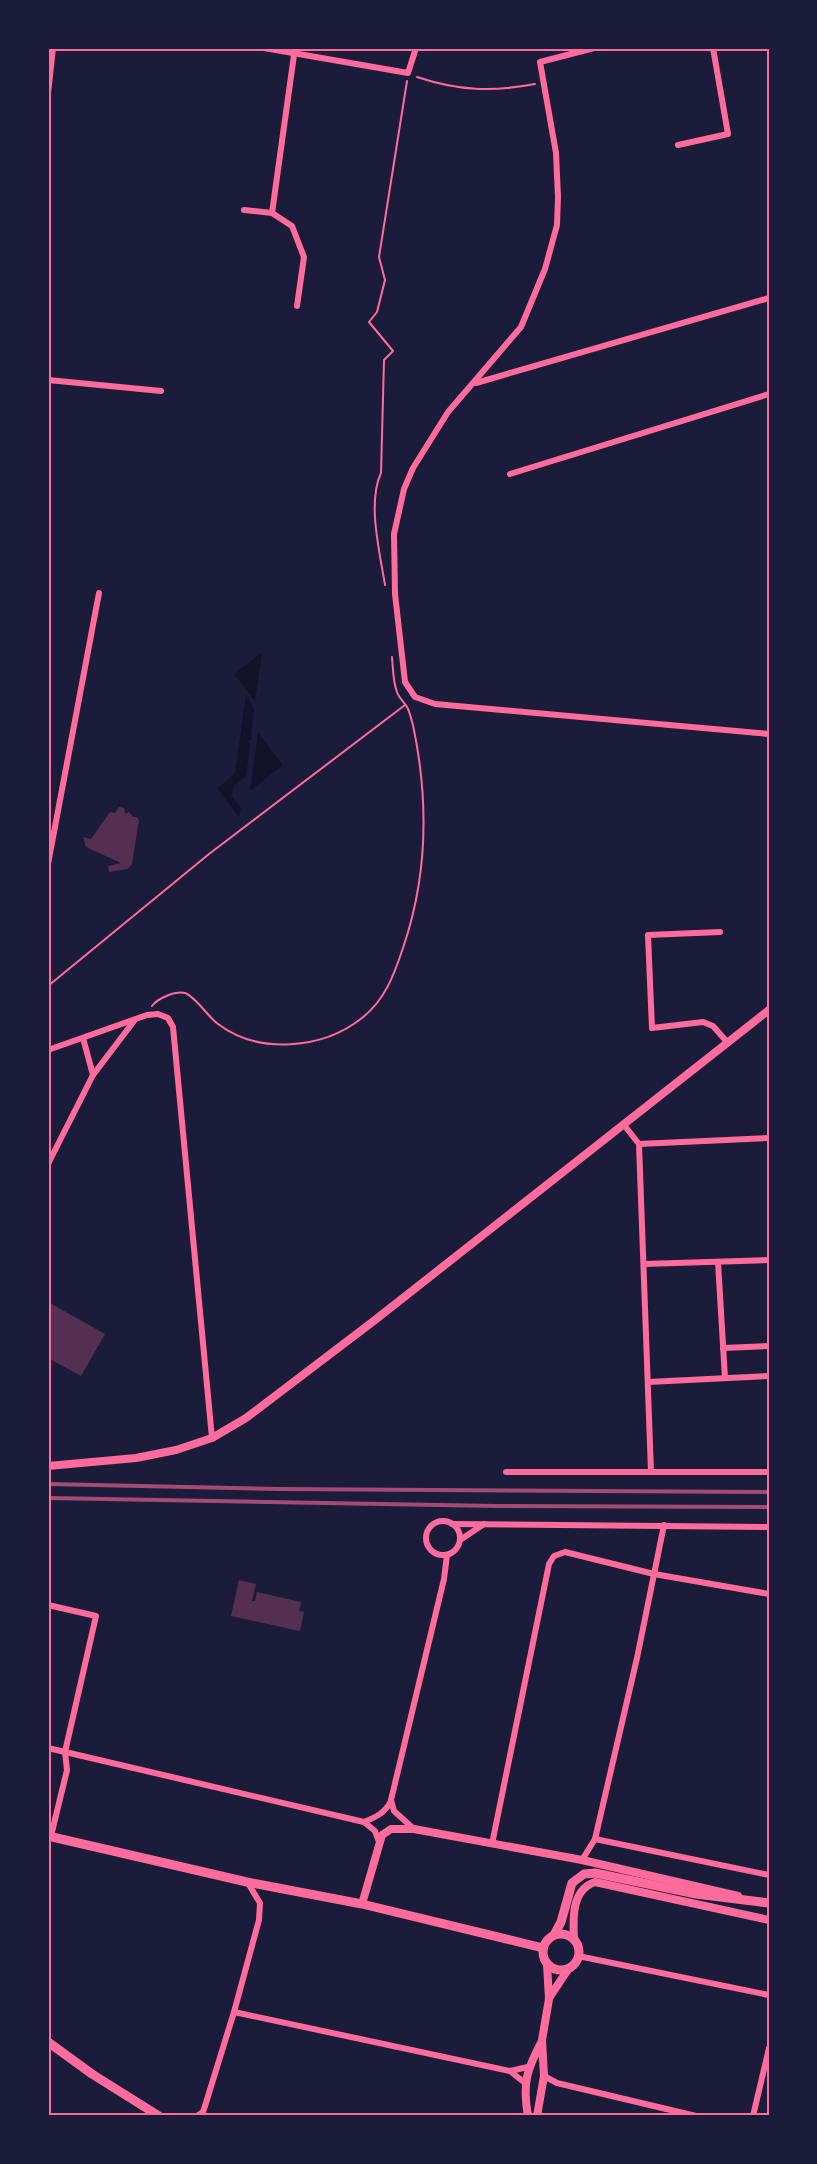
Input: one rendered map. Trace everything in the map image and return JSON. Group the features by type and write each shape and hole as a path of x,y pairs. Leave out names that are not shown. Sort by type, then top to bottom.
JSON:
{"main road":[{"path":"49,1836 247,1882 362,1904 543,1948"},
{"path":"554,1935 565,1935 574,1940 579,1950 578,1956 569,1968 555,1969 547,1964 543,1948 561,1922 572,1883 578,1877 588,1873 725,1899 754,1899 769,1902"},
{"path":"48,2042 92,2074 159,2116"}],"street":[{"path":"48,94 53,48"},
{"path":"264,48 408,73 416,48"},
{"path":"594,48 540,62 556,153 558,225 545,269 520,327 475,383 448,412 413,468 404,489 394,534 395,594 405,682 410,691 423,701 435,704 769,734"},
{"path":"678,145 728,134 713,48"},
{"path":"272,213 294,55"},
{"path":"244,210 272,213 292,226 303,257 297,306"},
{"path":"475,383 769,298"},
{"path":"48,380 162,391"},
{"path":"510,474 769,394"},
{"path":"48,864 99,593"},
{"path":"720,932 648,935 652,1028 703,1022 713,1026 728,1043"},
{"path":"48,1466 136,1458 176,1450 212,1438 246,1418 769,1010"},
{"path":"48,1050 147,1015 158,1014 168,1018 174,1027 212,1438"},
{"path":"48,1164 93,1075 135,1019"},
{"path":"83,1038 93,1075"},
{"path":"624,1125 639,1144 651,1472"},
{"path":"639,1144 769,1138"},
{"path":"644,1264 769,1260"},
{"path":"718,1262 725,1378"},
{"path":"723,1348 769,1346"},
{"path":"648,1382 769,1376"},
{"path":"506,1472 769,1472"},
{"path":"452,1524 458,1531 460,1540 456,1550 447,1555 436,1555 428,1548 425,1537 429,1527 442,1521 452,1524 769,1527"},
{"path":"460,1540 484,1524"},
{"path":"582,1860 595,1839 664,1525"},
{"path":"492,1844 549,1564 555,1556 565,1552 654,1574 769,1594"},
{"path":"364,1822 384,1811 391,1800 444,1579 447,1555"},
{"path":"48,1605 96,1616 65,1752 67,1770 49,1836"},
{"path":"48,1748 364,1822 375,1832 380,1842"},
{"path":"391,1800 394,1811 414,1829"},
{"path":"362,1904 382,1835 386,1830 391,1829 414,1829 582,1860 754,1899"},
{"path":"595,1839 769,1875"},
{"path":"197,2116 203,2112 205,2106 259,1920 260,1903 247,1882"},
{"path":"574,1940 573,1917 577,1900 582,1890 595,1882 769,1920"},
{"path":"578,1956 769,1995"},
{"path":"537,2116 544,2076 542,2040 549,1999 547,1964"},
{"path":"549,1999 569,1968"},
{"path":"234,2012 510,2071 528,2067"},
{"path":"528,2116 525,2083 528,2067 542,2040"},
{"path":"753,2116 769,2048"},
{"path":"510,2071 525,2083"},
{"path":"544,2076 557,2083 696,2116"}],"path":[{"path":"385,589 376,523 376,484 381,473 384,360 393,351 369,322 377,312 385,280 379,257 408,73 444,85 471,89 510,89 544,82"},
{"path":"147,1015 154,1002 170,995 184,993 229,1031 259,1042 277,1044 310,1041 330,1037 347,1028 376,1004 388,987 412,921 423,866 424,806 422,776 412,724 408,708 395,686 392,657"},
{"path":"48,986 209,854 405,705"}],"shaded area":[{"path":"262,652 255,701 234,674"},
{"path":"246,695 254,708 251,739 248,741 250,744 246,776 233,786 232,796 241,808 239,817 217,788 235,774"},
{"path":"258,733 283,765 250,791"}],"building":[{"path":"119,807 124,808 125,814 129,812 139,820 132,864 127,869 109,872 108,866 121,863 86,847 83,837 91,839 110,812 115,813"},
{"path":"48,1302 105,1334 81,1376 48,1358"},
{"path":"239,1580 256,1584 252,1601 255,1601 257,1592 301,1602 299,1611 304,1612 300,1631 231,1616"}],"railway":[{"path":"48,1484 279,1489 769,1492"},
{"path":"48,1498 496,1506 769,1507"}]}
